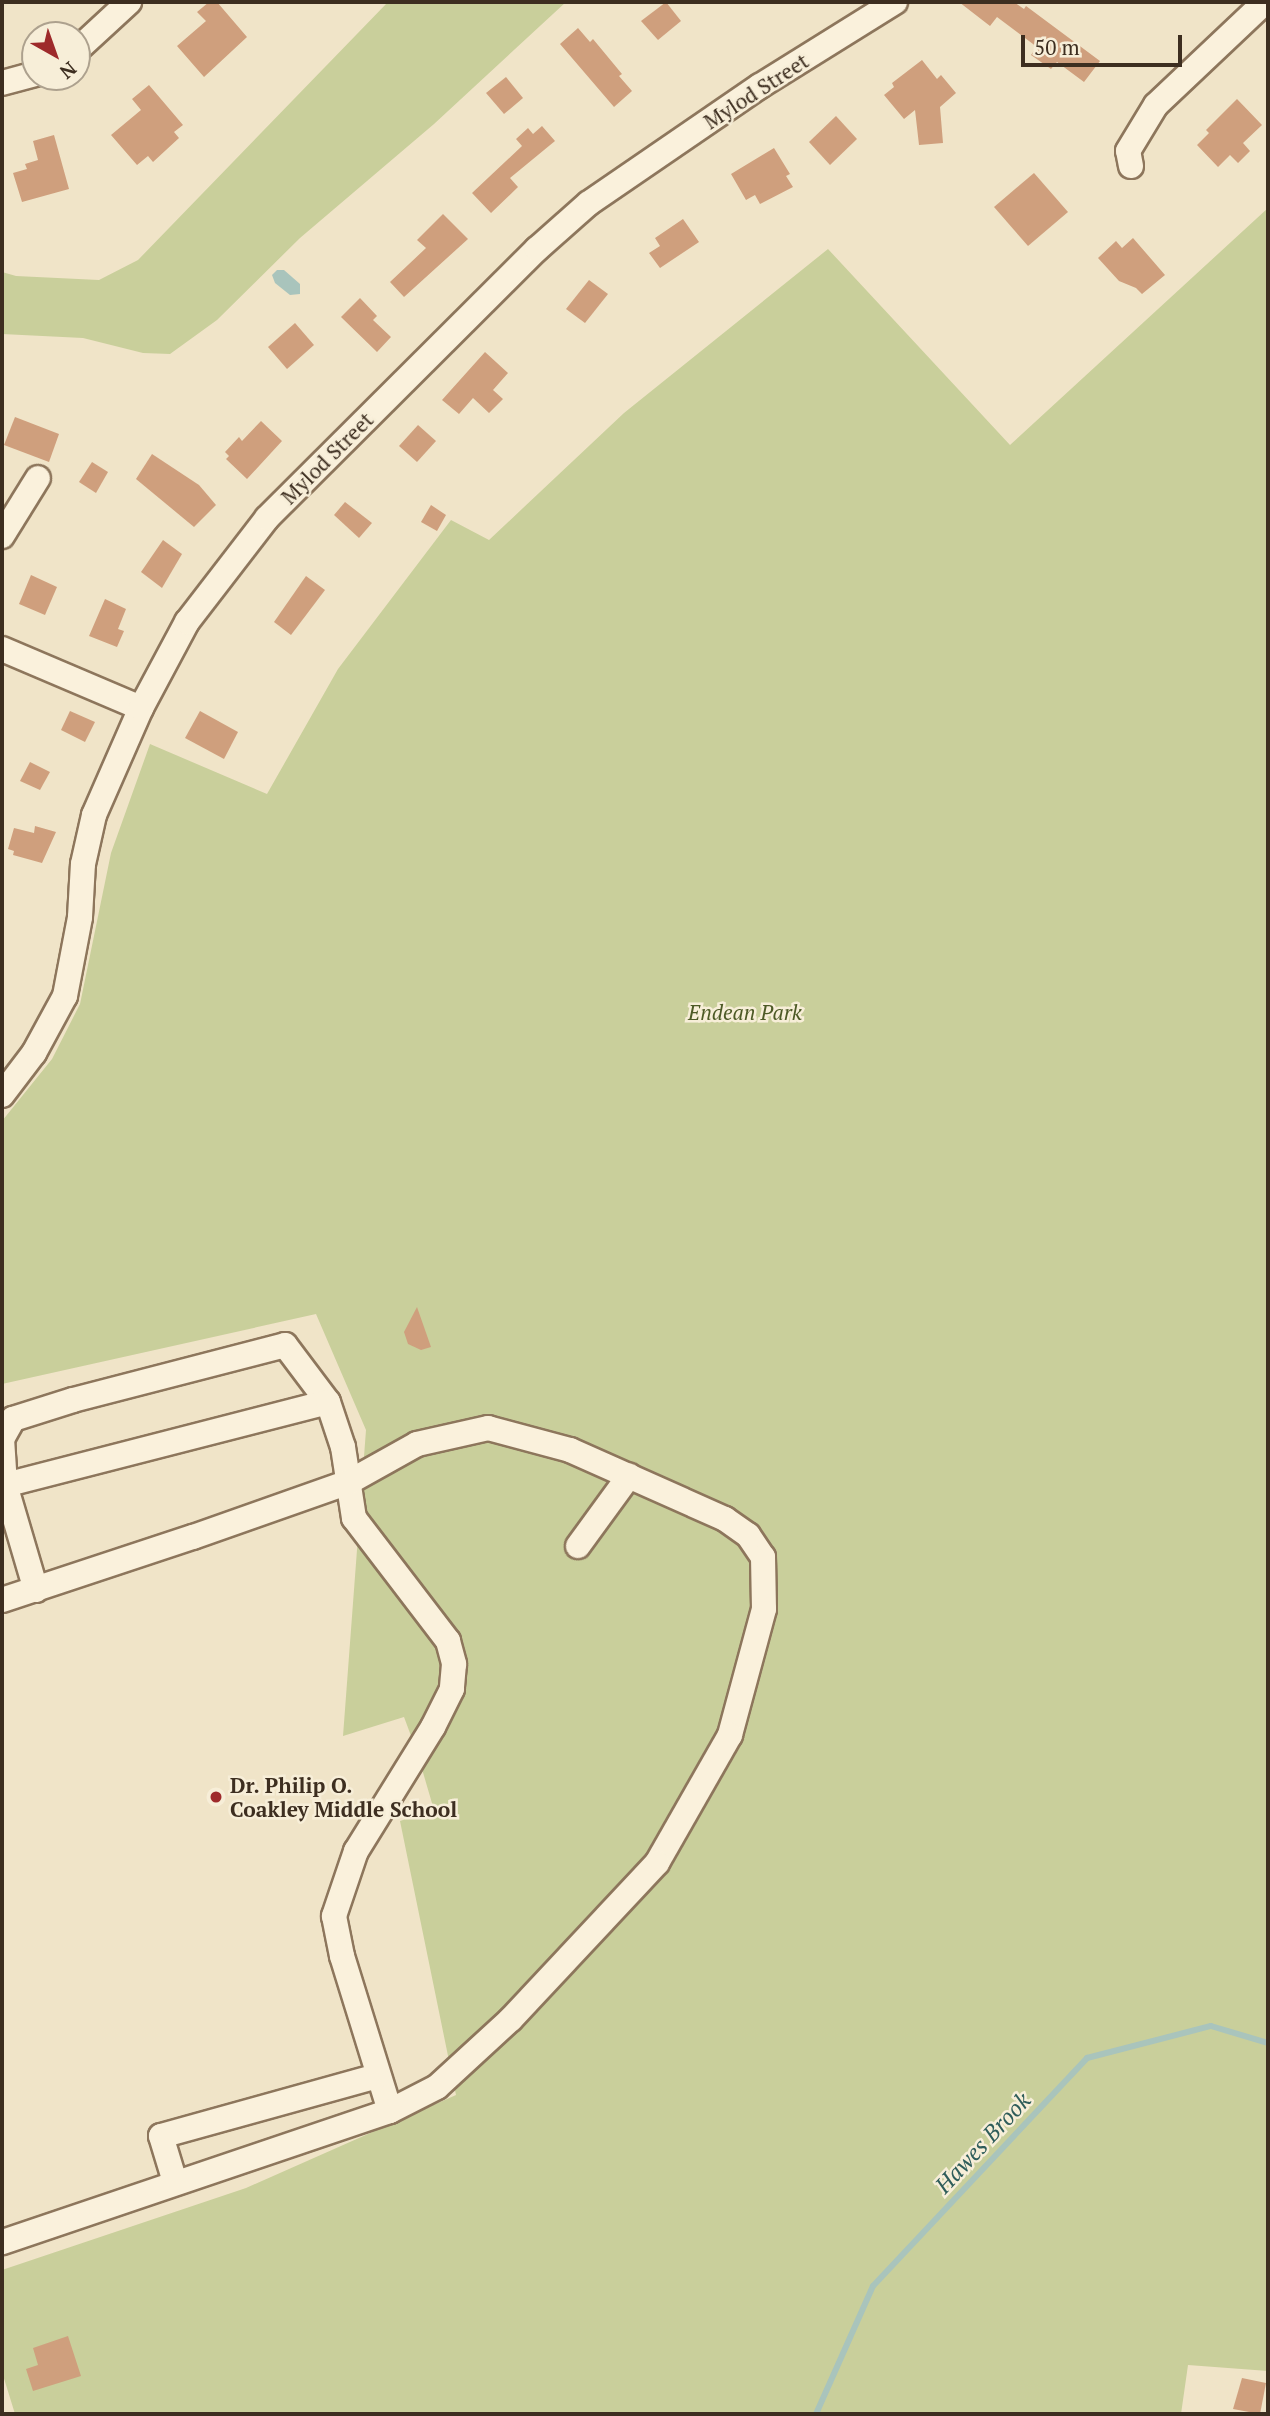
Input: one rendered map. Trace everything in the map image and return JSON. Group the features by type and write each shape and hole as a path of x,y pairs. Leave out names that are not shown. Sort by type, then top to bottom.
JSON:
{"street":[{"path":"91,37 129,2"},
{"name":"Mylod Street","path":"2,1095 34,1053 65,996 80,917 83,864 94,815 141,708 187,622 267,517 537,250 589,204 760,86 895,2"},
{"path":"1131,166 1128,151 1156,105 1265,2"},
{"path":"2,83 21,78"},
{"path":"2,536 38,478"},
{"path":"2,649 141,708"},
{"path":"37,1590 5,1485 2,1439 13,1419 73,1400 285,1345 328,1402 343,1447 354,1518 448,1641 454,1664 452,1689 433,1727 356,1851 334,1916 342,1956 390,2111"},
{"path":"5,1485 328,1402"},
{"path":"2,1600 349,1482 417,1444 488,1428 570,1450 724,1519 748,1535 763,1557 764,1609 730,1735 657,1863 511,2019 437,2087 390,2111 2,2242"},
{"path":"578,1546 629,1476"},
{"path":"174,2182 161,2136 377,2076"}],"green space":[{"path":"388,2 566,2 434,124 300,238 217,320 170,354 143,353 83,338 2,334 2,272 16,276 99,280 138,260"},
{"name":"Endean Park","path":"1268,208 1268,2371 1188,2365 1181,2414 15,2414 2,2372 2,2270 246,2188 456,2095 400,1821 434,1810 417,1752 404,1717 343,1736 366,1430 316,1314 2,1384 2,1121 52,1059 80,1004 111,853 150,744 267,794 338,669 451,520 489,540 624,413 828,249 1010,445"}],"water":[{"path":"277,270 284,270 300,284 300,294 290,295 275,283 272,275"}],"building":[{"path":"209,2 217,2 247,37 204,77 177,46 206,21 197,12"},
{"path":"666,2 681,21 658,40 641,21"},
{"path":"959,2 1014,2 1024,9 1026,6 1100,61 1084,82 1057,62 1051,69 1031,55 1037,47 997,17 990,26"},
{"path":"578,28 590,42 593,39 622,74 619,76 632,91 614,107 560,44"},
{"path":"922,60 937,79 941,75 956,93 940,107 943,143 919,145 915,110 904,119 884,95 894,87 892,83"},
{"path":"506,77 523,98 504,114 486,93"},
{"path":"149,85 183,125 174,132 179,138 153,162 148,156 137,165 111,135 141,110 132,99"},
{"path":"1237,99 1262,125 1243,143 1250,151 1238,163 1230,155 1218,167 1197,145 1209,133 1206,130"},
{"path":"836,116 857,139 830,165 809,142"},
{"path":"542,126 555,141 510,178 518,187 491,213 472,193 522,146 516,139 528,128 533,134"},
{"path":"54,135 69,189 22,202 13,173 27,169 25,164 38,160 33,141"},
{"path":"774,148 790,174 786,176 793,187 760,204 755,195 746,200 731,174"},
{"path":"1034,173 1068,212 1028,246 994,207"},
{"path":"443,214 468,239 404,297 390,282 426,248 417,240"},
{"path":"683,219 699,242 660,268 649,253 660,246 655,238"},
{"path":"1133,238 1165,275 1142,294 1136,288 1119,281 1098,258 1116,241 1122,248"},
{"path":"589,280 608,294 585,323 566,309"},
{"path":"360,298 377,316 373,320 391,337 377,352 341,317"},
{"path":"295,323 314,345 287,369 268,347"},
{"path":"485,352 508,373 493,390 503,399 489,413 473,398 459,414 442,400"},
{"path":"15,417 59,434 49,462 4,445"},
{"path":"261,421 282,441 247,479 226,459 229,456 225,452 239,437 242,441"},
{"path":"418,425 436,441 417,462 399,446"},
{"path":"152,454 199,485 216,505 194,527 136,479"},
{"path":"92,462 108,472 96,493 79,482"},
{"path":"345,502 372,523 359,538 334,515"},
{"path":"431,505 446,515 437,531 421,522"},
{"path":"163,540 182,554 162,588 141,572"},
{"path":"31,575 57,587 45,615 19,604"},
{"path":"306,576 325,590 291,635 274,622"},
{"path":"105,599 126,609 118,629 124,631 117,647 89,636"},
{"path":"70,711 95,722 85,742 61,730"},
{"path":"200,711 238,732 224,759 185,738"},
{"path":"30,762 50,772 40,790 20,781"},
{"path":"35,826 56,832 42,863 13,855 14,851 8,849 14,828 34,833"},
{"path":"417,1307 431,1347 421,1350 408,1344 404,1332"},
{"path":"68,2336 81,2376 33,2391 26,2369 38,2365 33,2348"},
{"path":"1242,2378 1266,2383 1260,2414 1233,2409"}],"waterway":[{"name":"Hawes Brook","path":"816,2414 873,2286 1087,2058 1211,2026 1268,2043"}],"place":[{"name":"Dr. Philip O. Coakley Middle School","path":"216,1797"}]}
